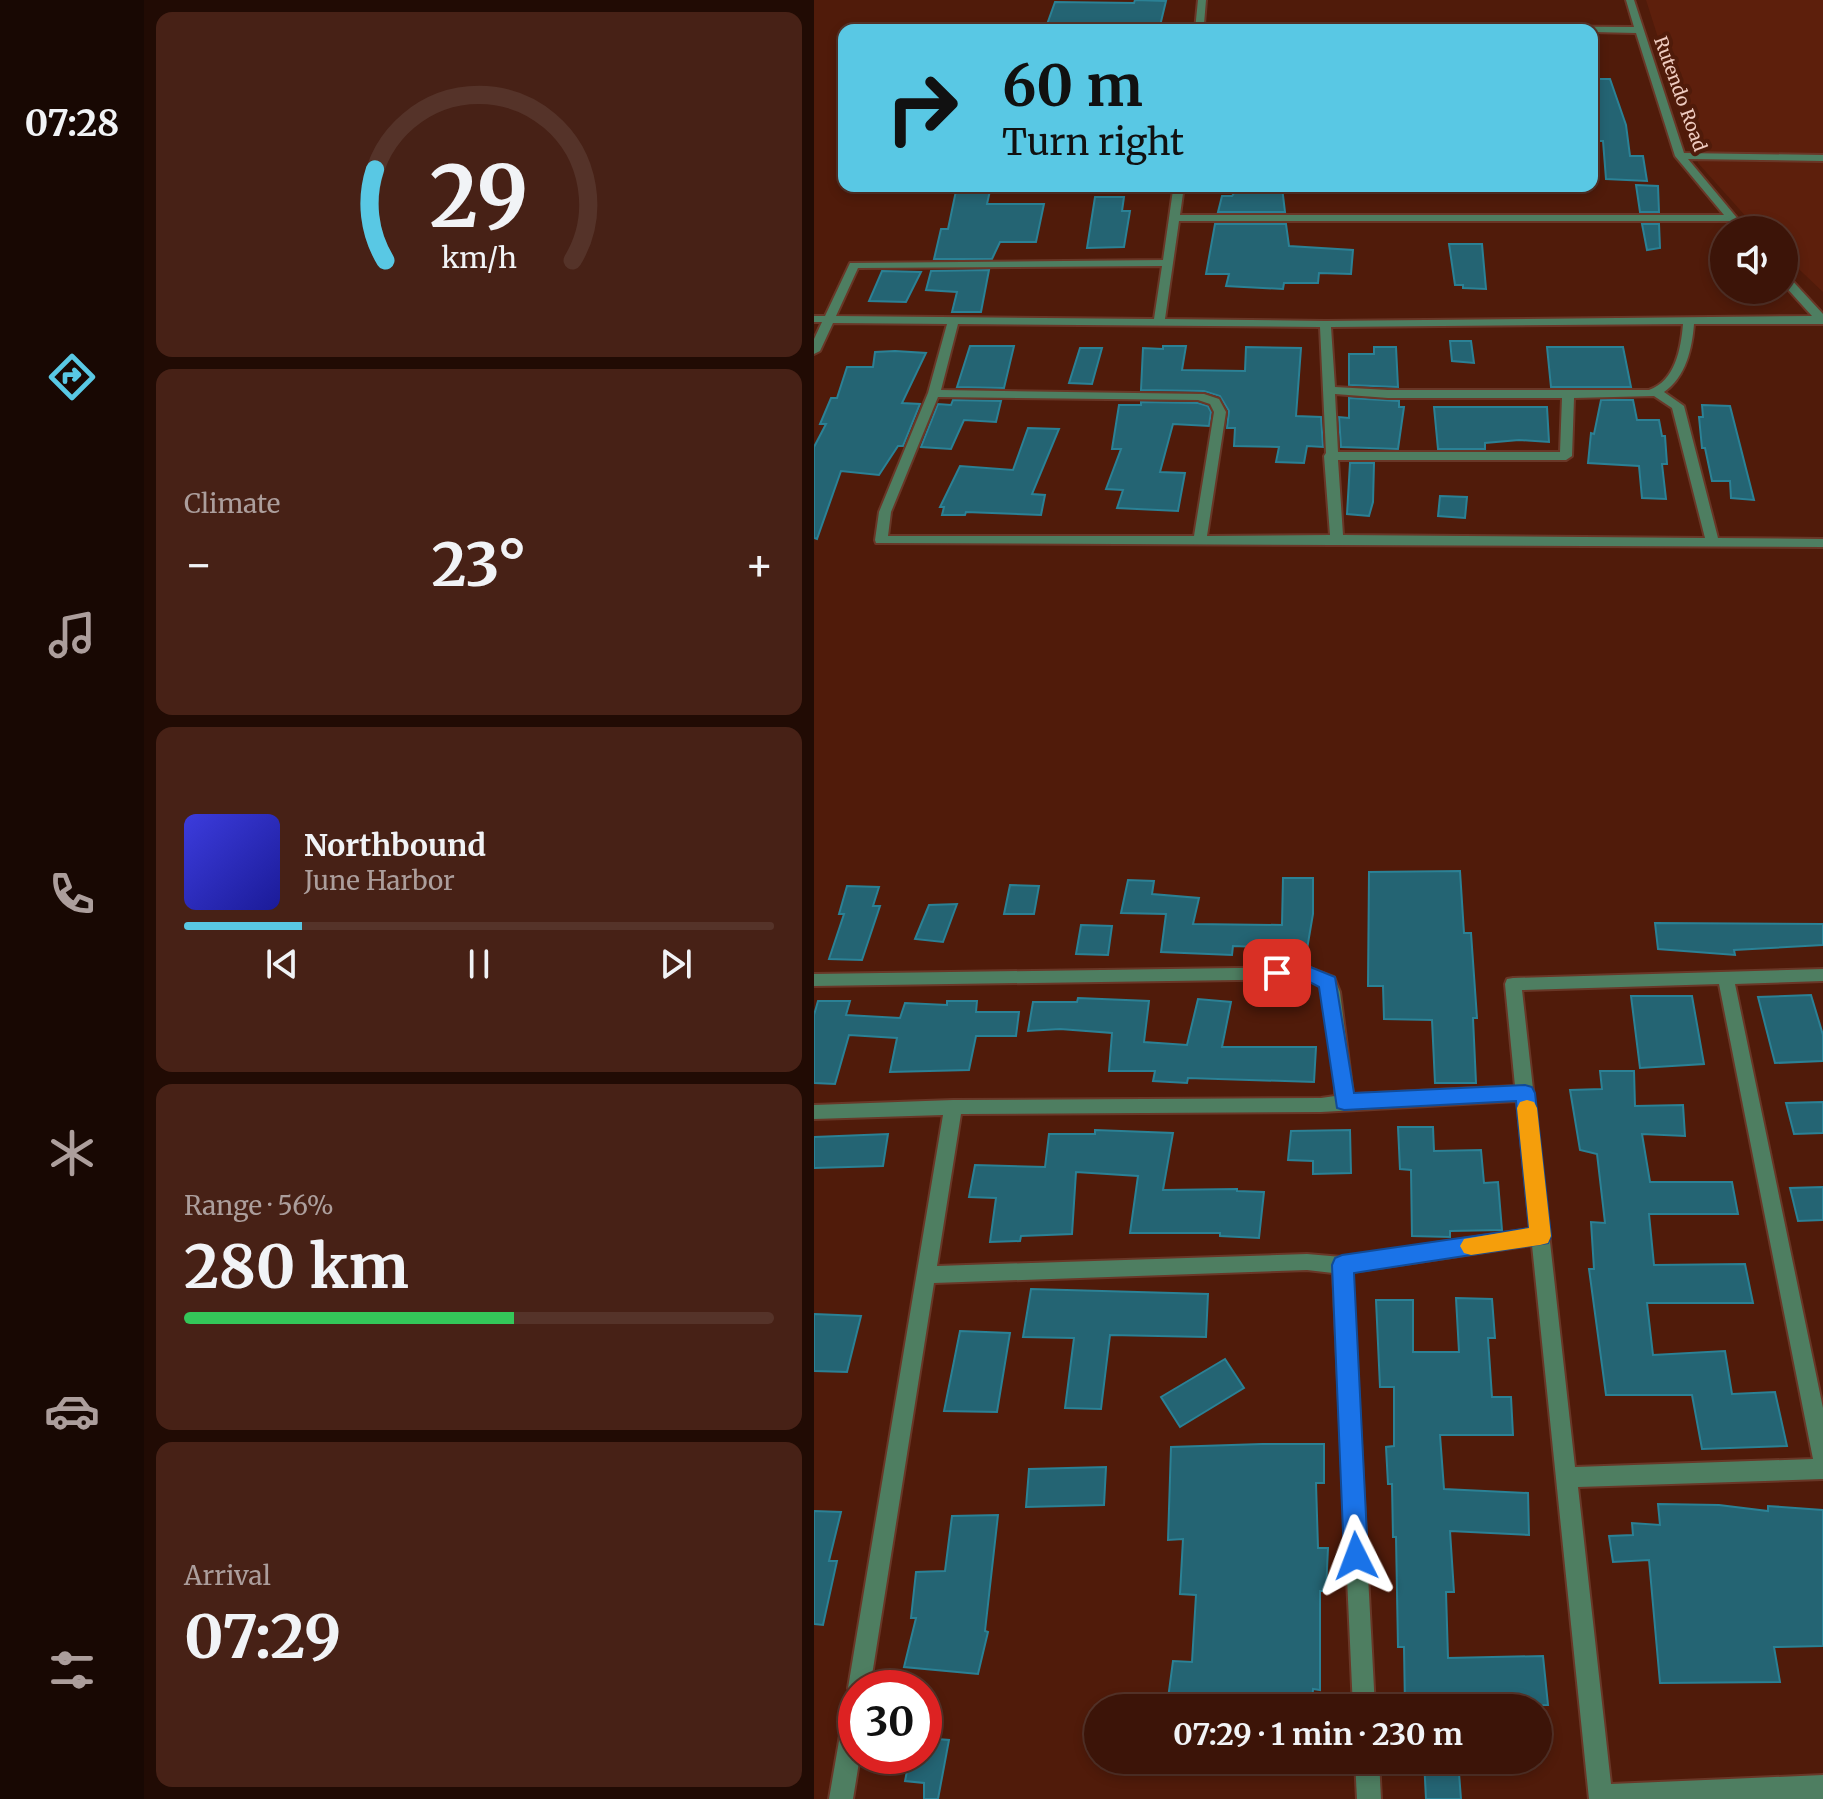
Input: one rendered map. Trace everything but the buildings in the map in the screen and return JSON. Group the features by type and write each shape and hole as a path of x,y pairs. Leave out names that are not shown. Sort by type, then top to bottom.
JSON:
{"street":[{"path":"1199,24 1202,0"},
{"name":"Rutendo Road","path":"1630,0 1680,156 1729,216"},
{"path":"1598,30 1638,30"},
{"path":"1680,156 1823,158"},
{"path":"1159,322 1178,192"},
{"path":"1174,218 1710,218"},
{"path":"814,351 854,265 1168,263"},
{"path":"1798,293 1822,320"},
{"path":"814,319 1325,324 1822,320"},
{"path":"953,321 934,393 885,512 881,540 1337,539 1823,543"},
{"path":"1656,392 1672,380 1688,340 1689,322"},
{"path":"1325,324 1337,539"},
{"path":"1330,390 1388,394 1656,392 1678,406 1712,542"},
{"path":"934,393 1200,396 1215,402 1220,412 1200,540"},
{"path":"1330,456 1566,456 1568,395"},
{"path":"814,980 1308,973 1328,982 1332,992 1344,1102"},
{"path":"1823,975 1513,984 1601,1798 1823,1787"},
{"path":"1726,979 1823,1458"},
{"path":"814,1112 1344,1102 1525,1093"},
{"path":"862,1670 953,1107"},
{"path":"924,1275 1291,1263 1342,1265 1540,1236"},
{"path":"1342,1265 1363,1694"},
{"path":"1567,1477 1823,1469"},
{"path":"841,1799 845,1774"},
{"path":"1368,1774 1369,1799"}],"shaded area":[{"path":"1646,0 1823,0 1823,292 1798,268 1798,216 1745,216 1698,163"}],"slow traffic":[{"path":"1471,1246 1540,1236 1527,1108"}],"route":[{"path":"1277,973 1308,973 1328,982 1332,992 1344,1102 1525,1093 1540,1236 1342,1265 1356,1556"}]}
